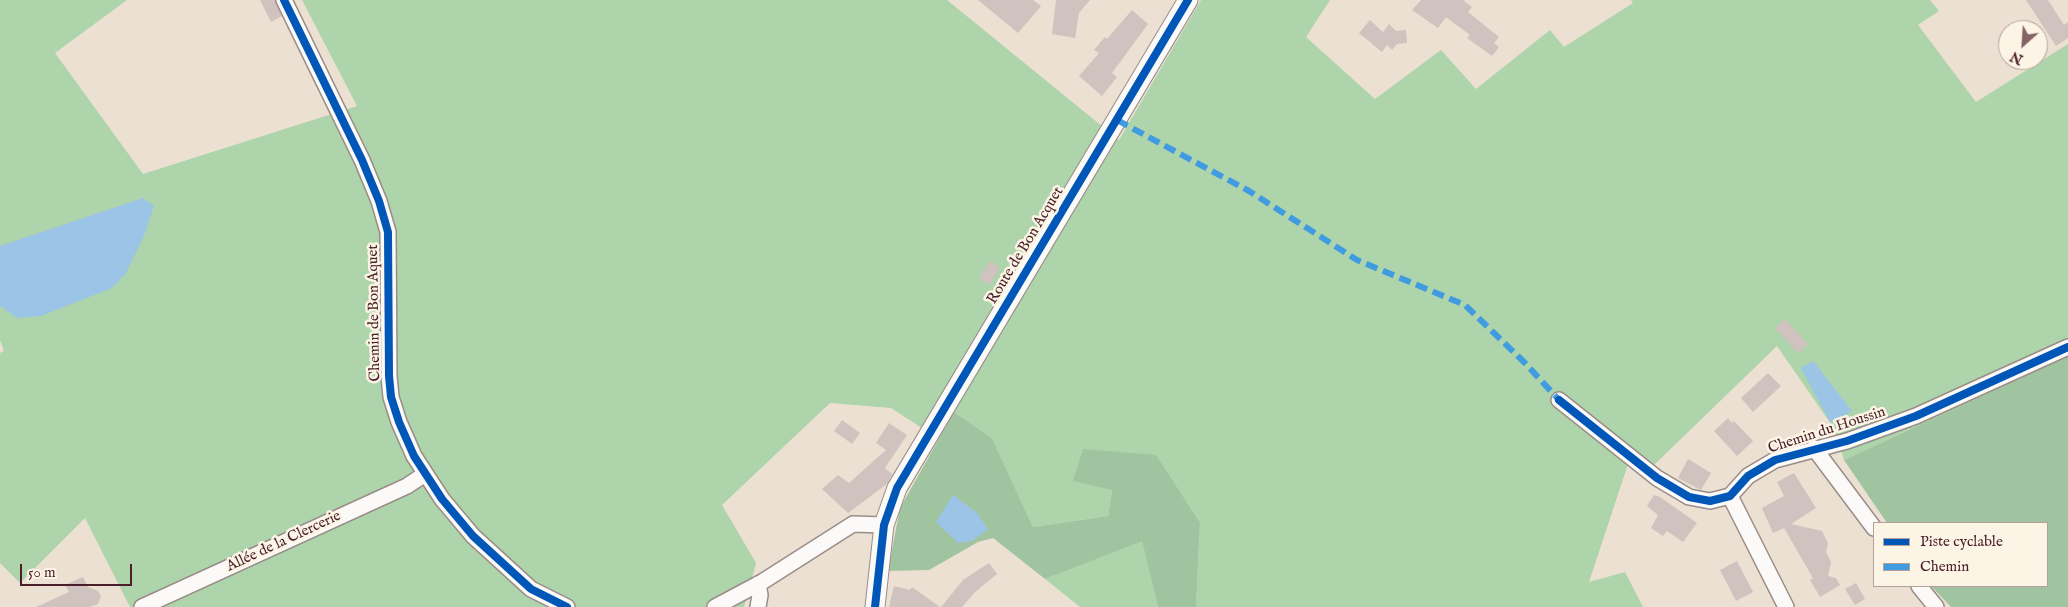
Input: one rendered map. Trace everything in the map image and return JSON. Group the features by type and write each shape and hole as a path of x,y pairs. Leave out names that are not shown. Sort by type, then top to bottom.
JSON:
{"street":[{"name":"Chemin de Bon Aquet","path":"284,0 362,160 379,202 388,232 387,343 392,397 399,422 425,474 442,499 473,536 531,590 567,607"},
{"name":"Route de Bon Acquet","path":"875,607 886,516 897,488 1188,0"},
{"name":"Chemin du Houssin","path":"1730,496 1748,476 1775,460 1814,448 1847,441 1916,416 2068,347"},
{"path":"1559,400 1657,478 1689,497 1710,501 1730,496 1786,607"},
{"path":"1814,448 1873,527"},
{"name":"Allée de la Clercerie","path":"142,607 407,486 425,474"},
{"path":"714,607 758,584 854,524 886,516"},
{"path":"758,584 760,595 758,607"},
{"path":"1920,587 1936,607"}],"green space":[{"path":"0,0 127,0 55,53 143,174 357,106 302,0 947,0 1119,140 1201,0 1330,0 1306,37 1375,99 1441,50 1476,89 1550,30 1564,47 1633,3 1631,0 1930,0 1939,11 1918,25 1976,102 2027,70 2048,70 2048,57 2068,44 2068,356 1844,460 1833,427 1777,346 1654,465 1635,452 1628,464 1589,582 1625,572 1643,607 1196,607 1200,523 1112,489 1108,516 1033,527 992,438 954,412 939,439 891,408 830,403 722,505 756,563 744,607 130,607 85,518 20,583 0,563 0,353 4,351 0,340"},
{"path":"2068,356 2068,607 1951,607 1932,587 2048,587 2048,522 1886,522 1844,460"},
{"path":"954,412 992,438 1033,527 1108,516 1112,490 1073,481 1083,449 1156,455 1200,523 1196,607 1158,607 1142,541 1045,579 993,538 978,542 929,570 888,571 900,508"},
{"path":"1142,540 1158,607 1080,607 1045,579"}],"water":[{"path":"143,198 154,206 144,236 126,273 112,288 41,316 17,318 0,306 0,246"},
{"path":"1813,361 1852,411 1830,422 1801,368"},
{"path":"953,495 976,512 988,529 972,541 958,543 936,522"}],"building":[{"path":"260,0 275,0 282,16 271,22"},
{"path":"978,0 1033,0 1041,6 1018,33"},
{"path":"1056,0 1090,0 1079,13 1075,38 1052,34"},
{"path":"1421,0 1463,0 1472,7 1468,12 1499,37 1494,43 1499,47 1492,56 1467,38 1470,35 1446,17 1438,28 1412,10"},
{"path":"2026,0 2048,0 2064,25 2068,22 2068,38 2056,46 2048,34 2048,20 2039,20"},
{"path":"1132,10 1148,24 1112,73 1117,77 1102,96 1079,76 1099,53 1094,50 1105,37 1107,39"},
{"path":"1370,20 1383,32 1389,24 1396,31 1406,30 1407,43 1397,44 1392,50 1387,45 1382,52 1359,33"},
{"path":"990,261 1000,268 989,285 979,278"},
{"path":"1785,319 1808,344 1798,353 1775,328"},
{"path":"1768,373 1781,386 1753,412 1741,398"},
{"path":"1728,418 1732,423 1734,421 1753,441 1737,456 1714,431"},
{"path":"842,420 860,433 852,444 834,431"},
{"path":"889,423 907,435 885,468 892,474 887,484 848,513 822,489 838,475 849,483 886,450 876,443"},
{"path":"1688,459 1711,473 1701,490 1678,478"},
{"path":"1794,473 1816,508 1791,524 1822,531 1828,543 1826,552 1831,562 1828,576 1836,578 1840,585 1820,597 1810,580 1813,578 1784,528 1773,533 1762,508 1784,496 1777,482"},
{"path":"1654,495 1660,497 1697,523 1683,542 1667,531 1663,536 1651,528 1658,515 1647,506"},
{"path":"1737,561 1753,592 1736,601 1720,570"},
{"path":"989,563 997,574 975,592 962,607 941,607 963,580"},
{"path":"83,577 88,587 98,591 101,596 98,604 90,607 36,607 69,592 65,585"},
{"path":"1856,583 1865,599 1855,605 1845,589"},
{"path":"894,586 910,590 912,587 940,607 889,607"}],"marked path":[{"path":"1117,120 1249,191 1357,260 1465,305 1525,363 1559,400"}],"cycle path":[{"path":"284,0 362,160 379,201 388,232 389,376 391,397 399,422 414,456 442,499 473,536 531,589 567,607"},
{"path":"875,607 884,525 897,488 1188,0"},
{"path":"1559,400 1657,478 1689,497 1710,501 1730,496 1748,476 1775,460 1847,441 1916,416 2068,347"}]}
